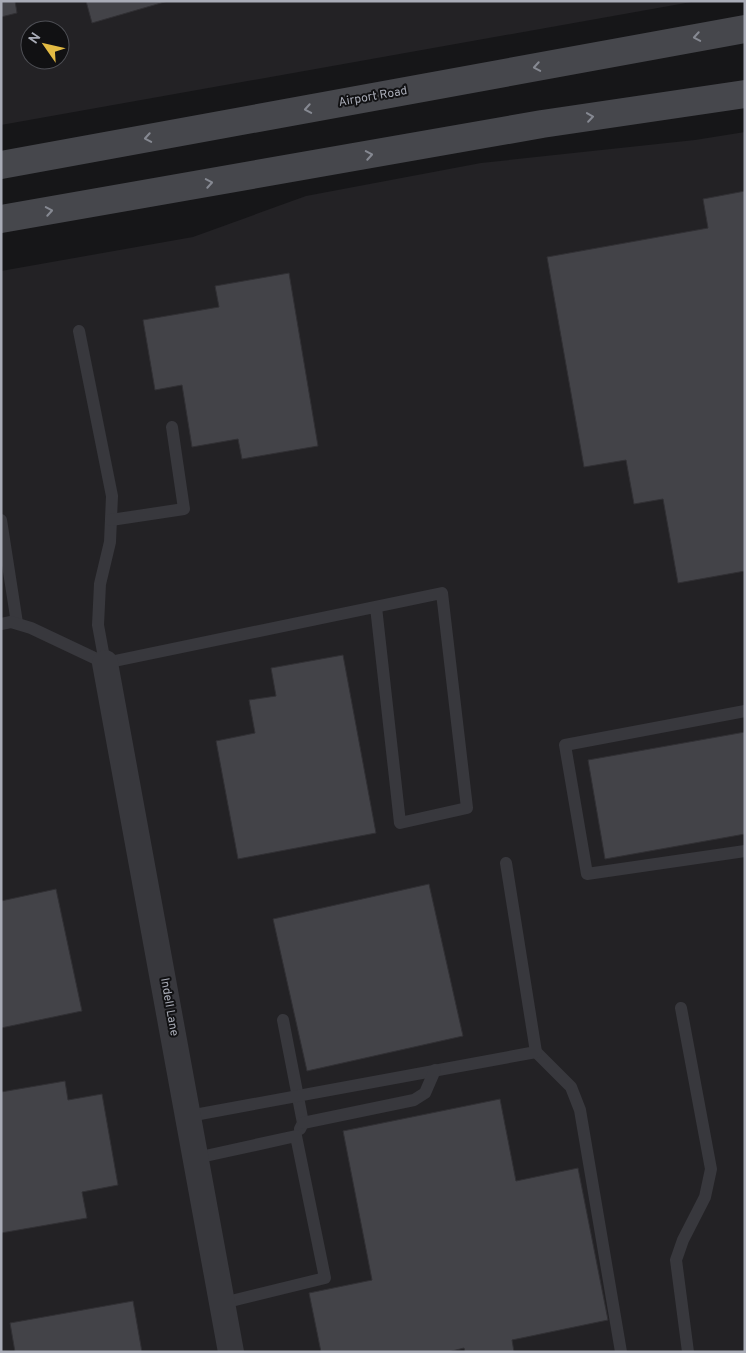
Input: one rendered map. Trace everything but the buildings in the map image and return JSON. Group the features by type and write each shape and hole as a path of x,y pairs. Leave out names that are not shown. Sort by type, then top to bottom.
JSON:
{"main road":[{"name":"Airport Road","path":"1,165 745,29"},
{"path":"1,219 542,124 745,94"}],"street":[{"name":"Indell Lane","path":"105,663 231,1352"}],"lane":[{"path":"80,331 112,496 110,542 100,584 98,625 105,663"},
{"path":"111,520 184,509 172,427"},
{"path":"1,520 17,623"},
{"path":"1,624 11,622 31,628 105,663 442,593 467,808 400,823 376,607"},
{"path":"745,711 565,744 586,874 745,851"},
{"path":"506,863 536,1052 570,1087 580,1110 617,1351"},
{"path":"681,1008 711,1169 705,1197 683,1240 676,1260 688,1352"},
{"path":"223,1303 325,1278 296,1136 303,1123 283,1020"},
{"path":"189,1116 536,1052"},
{"path":"303,1123 414,1100 425,1093 435,1070"},
{"path":"196,1158 296,1136"}],"shaded area":[{"path":"1,1 697,1 1,125"},
{"path":"745,132 745,1352 1,1352 1,271 193,237 306,196 481,163 695,140"}]}
